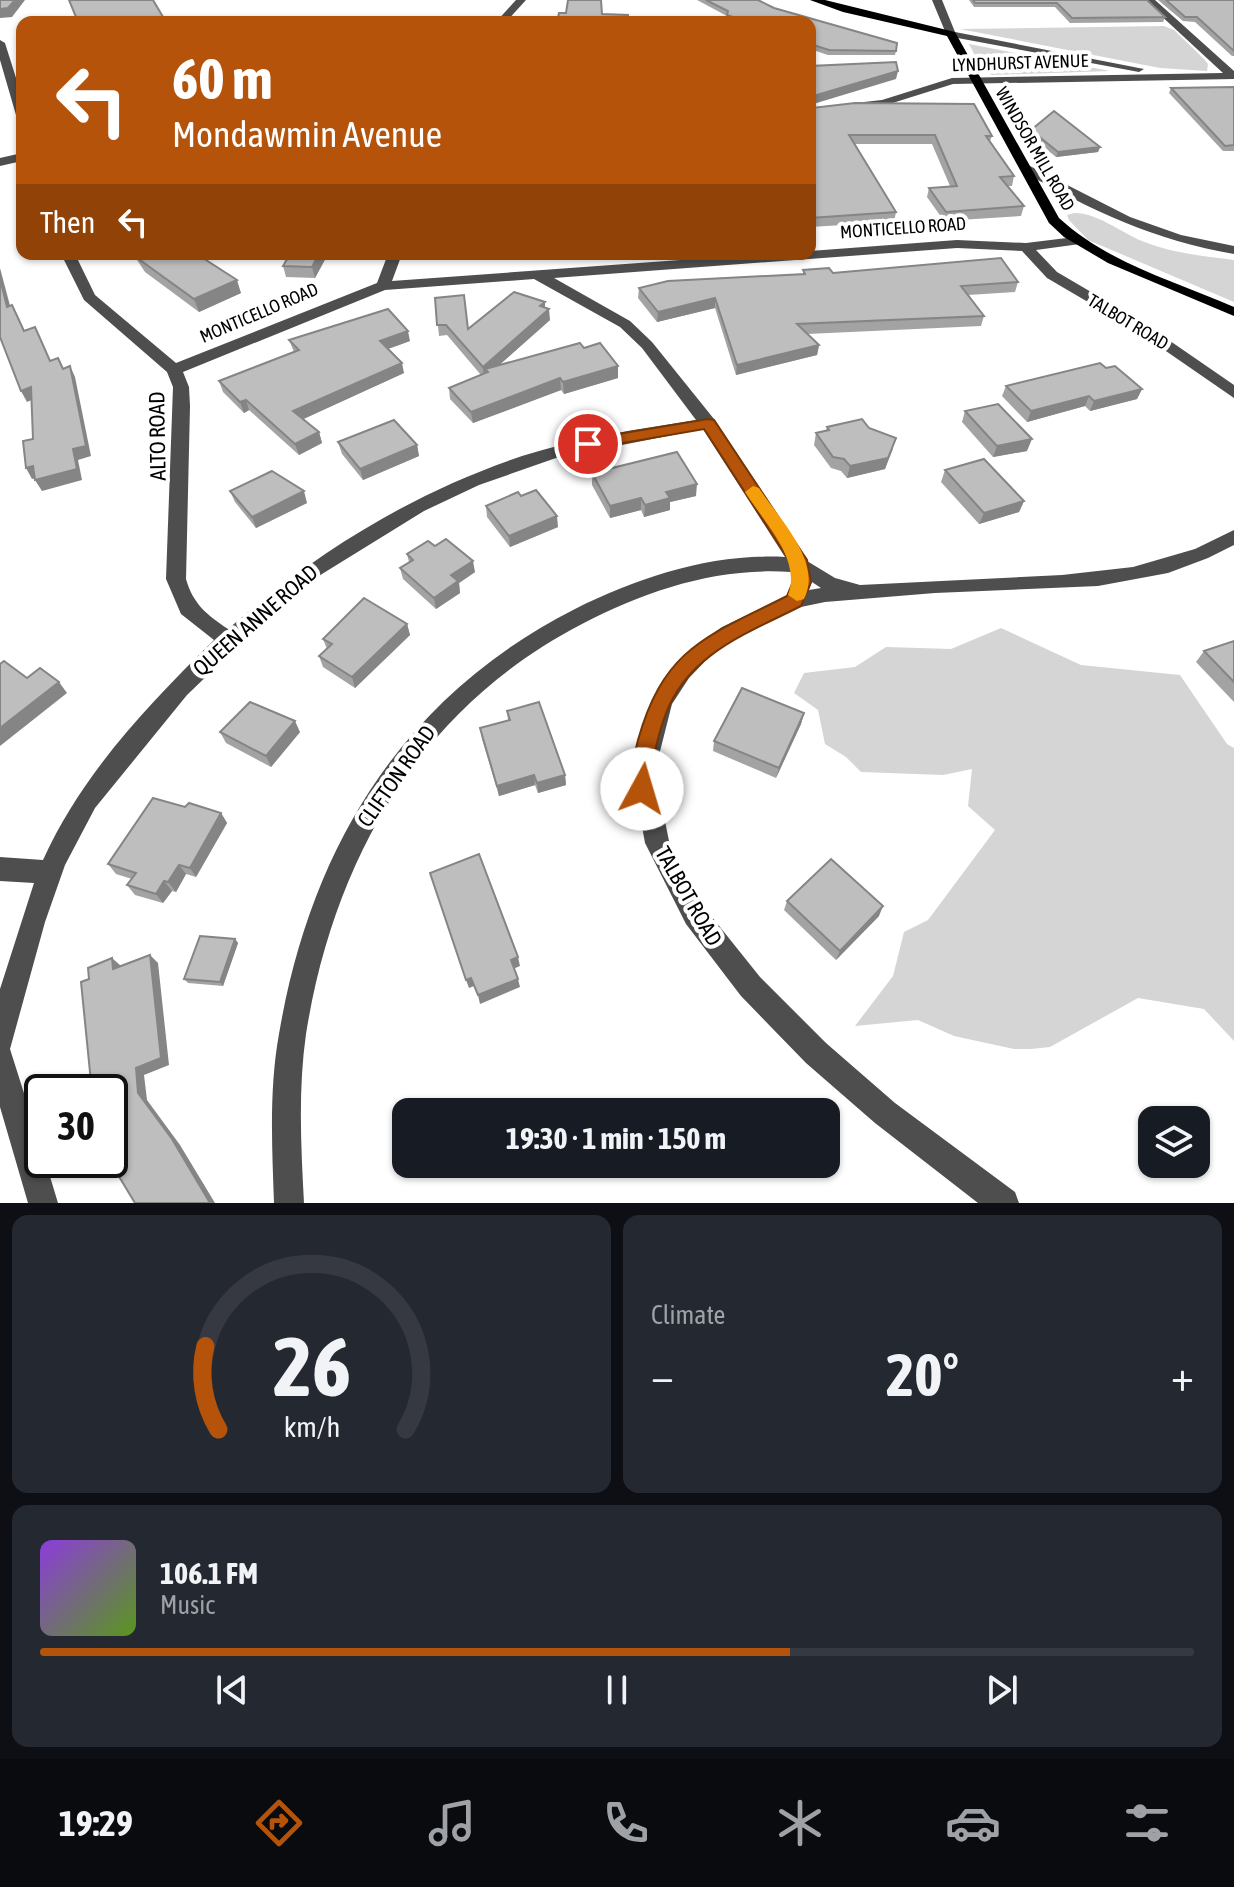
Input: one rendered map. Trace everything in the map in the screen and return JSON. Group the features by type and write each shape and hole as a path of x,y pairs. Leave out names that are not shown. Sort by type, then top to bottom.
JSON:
{"main road":[{"path":"815,0 859,14 951,34"},
{"name":"WINDSOR MILL ROAD","path":"951,34 1054,220 1075,241 1234,312"}],"street":[{"path":"506,16 521,0"},
{"name":"WINDSOR MILL ROAD","path":"937,0 951,34"},
{"path":"1149,0 1233,76"},
{"path":"951,34 1182,77"},
{"path":"0,43 16,95"},
{"name":"LYNDHURST AVENUE","path":"816,110 875,105 952,81 1233,76"},
{"path":"1026,168 1099,211 1135,227 1198,246 1234,250"},
{"name":"MONTICELLO ROAD","path":"816,254 957,244 1026,247 1075,241"},
{"name":"TALBOT ROAD","path":"1026,247 1052,275 1172,348 1234,393"},
{"name":"ALTO ROAD","path":"71,260 89,297 174,370 181,387 182,406 176,579 181,601 195,618 228,639"},
{"path":"383,286 393,260"},
{"name":"MONTICELLO ROAD","path":"174,370 383,286 732,260"},
{"path":"535,274 582,297 625,324 666,367 708,423 800,565 831,584 863,592"},
{"name":"QUEEN ANNE ROAD","path":"0,1040 50,872 80,812 170,696 228,639 339,551 397,517 464,485 529,460 588,444 708,423"},
{"name":"TALBOT ROAD","path":"1004,1203 933,1153 853,1088 781,1021 716,948 676,884 653,834 642,789 645,751 656,713 676,675 704,647 795,601 952,585 1109,579 1210,552 1234,537"},
{"path":"795,601 802,582 800,565"},
{"name":"CLIFTON ROAD","path":"289,1203 286,1117 291,1056 294,1026 314,940 339,867 368,810 412,745 458,694 515,649 577,614 635,590 694,574 746,566 800,565"},
{"path":"0,869 50,872"},
{"path":"0,1058 43,1203"}],"shaded area":[{"path":"1164,26 1174,30 1204,59 1208,64 1207,71 1160,68 960,29"},
{"path":"969,44 1110,71 992,75 982,69"},
{"path":"1074,213 1100,219 1142,241 1164,248 1234,260 1234,302 1088,240 1069,220 1067,215"},
{"path":"1001,628 1081,665 1180,675 1227,744 1234,748 1234,1041 1204,1009 1138,998 1050,1047 1031,1049 1014,1049 954,1036 918,1020 855,1026 893,976 904,932 928,920 995,830 968,806 972,769 943,775 861,772 846,757 825,744 818,710 794,693 804,673 855,667 886,647 951,649"}],"building":[{"path":"0,0 15,0 8,8 0,9"},
{"path":"69,0 153,0 162,16 76,16"},
{"path":"568,0 601,0 602,14 628,16 558,16 559,13 566,13"},
{"path":"706,0 758,0 802,16 730,16 728,11"},
{"path":"973,0 1147,0 1165,17 1072,18 1057,3 975,3"},
{"path":"1166,0 1234,0 1234,51 1197,17 1185,17"},
{"path":"816,20 897,43 896,51 829,50 816,46"},
{"path":"896,62 898,71 816,95 816,66"},
{"path":"1234,87 1234,145 1225,146 1171,88"},
{"path":"855,103 974,104 992,136 986,136 1014,176 1000,177 1024,206 946,212 929,188 957,186 935,135 849,135 896,212 816,218 816,108"},
{"path":"1054,111 1100,147 1058,152 1031,130"},
{"path":"1001,258 1018,282 961,286 984,316 797,324 819,345 737,365 715,298 658,312 639,288 668,281 805,274 803,270 829,268 833,273"},
{"path":"140,260 206,260 237,280 194,299"},
{"path":"286,260 316,260 312,267 283,266"},
{"path":"0,279 7,307 12,305 24,331 35,327 50,361 58,358 63,369 70,366 86,446 73,449 77,469 35,480 33,466 26,468 23,441 33,439 31,387 21,391 0,337"},
{"path":"514,292 545,302 540,306 549,309 483,367 446,325 437,325 435,298 464,295 468,329"},
{"path":"388,309 408,331 380,341 402,363 293,411 319,432 295,444 246,400 240,402 219,381 299,350 289,340"},
{"path":"580,343 584,348 600,343 618,366 563,382 560,378 471,412 449,388 488,372 485,369"},
{"path":"1100,363 1106,368 1115,366 1142,389 1094,401 1089,396 1031,411 1006,386"},
{"path":"998,404 1032,439 997,446 965,411"},
{"path":"862,419 869,428 896,438 888,458 850,466 844,459 833,457 816,433 829,430 827,427"},
{"path":"394,420 417,445 360,469 338,442"},
{"path":"677,452 697,484 666,492 670,498 645,505 641,498 610,506 592,473"},
{"path":"984,459 1024,501 984,513 945,470"},
{"path":"272,471 304,491 252,517 230,491"},
{"path":"536,490 557,516 509,536 486,506 518,492 521,496"},
{"path":"446,539 473,561 451,575 458,581 434,598 400,568 413,560 407,554 428,541 435,546"},
{"path":"364,598 407,624 352,677 319,656 332,644 323,639"},
{"path":"1234,641 1234,682 1204,651"},
{"path":"4,661 27,678 40,668 59,682 0,728 0,664"},
{"path":"742,688 804,713 779,768 714,741"},
{"path":"250,702 295,721 266,756 220,732"},
{"path":"539,702 565,775 537,783 534,775 497,786 480,728 510,720 507,711"},
{"path":"153,798 185,807 189,803 221,813 190,868 179,865 156,894 127,885 136,873 108,864"},
{"path":"479,854 518,957 511,960 518,979 478,995 471,978 466,980 430,873"},
{"path":"831,859 883,906 840,951 787,901"},
{"path":"200,936 235,939 220,982 184,979"},
{"path":"150,955 161,1058 136,1068 138,1093 172,1139 210,1203 135,1203 120,1178 128,1178 128,1074 90,1074 81,982 89,979 88,968 112,958 113,969"}],"slow traffic":[{"path":"753,492 800,565 802,582 797,595"}],"route":[{"path":"588,444 708,423 800,565 802,582 795,601 738,627 704,647 676,675 656,713 645,751 642,789"}]}
